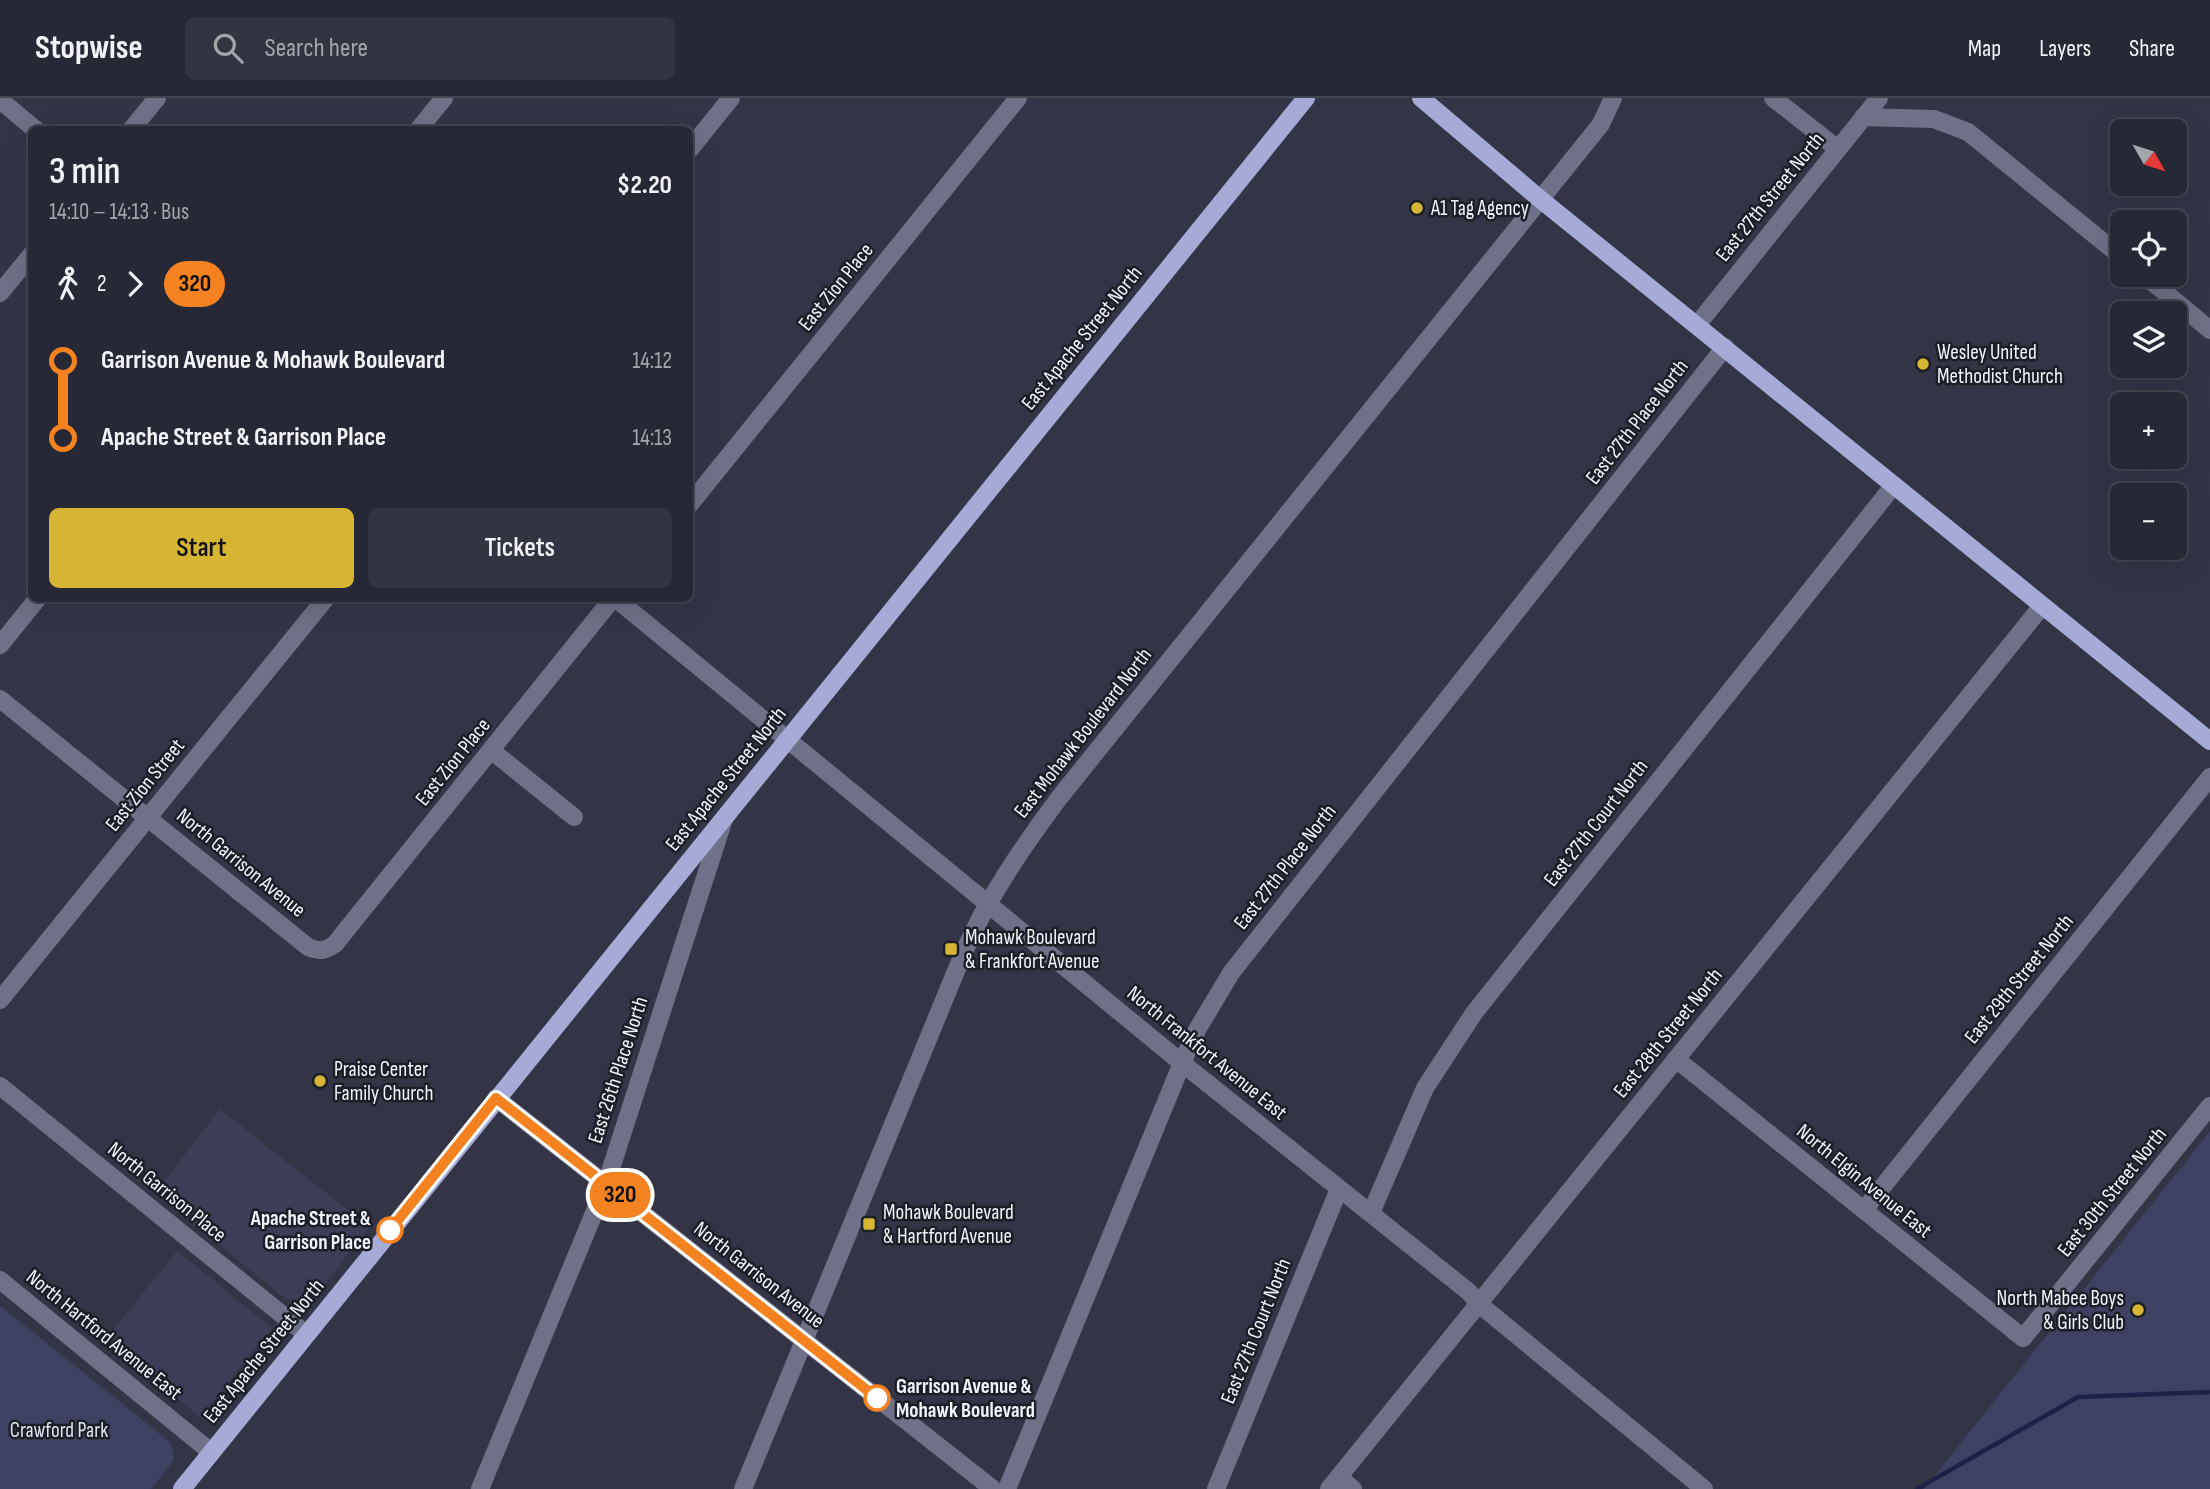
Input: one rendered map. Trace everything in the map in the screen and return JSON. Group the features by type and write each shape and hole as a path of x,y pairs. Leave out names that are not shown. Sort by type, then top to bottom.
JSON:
{"main road":[{"name":"East Apache Street North","path":"182,1489 1306,98"},
{"path":"1421,98 1540,199 2210,741"}],"street":[{"path":"134,126 157,98"},
{"path":"421,126 444,98"},
{"path":"693,145 731,98"},
{"name":"East Zion Place","path":"693,500 1018,98"},
{"name":"East Mohawk Boulevard North","path":"743,1489 952,979 973,930 1009,867 1059,798 1601,124 1613,98"},
{"path":"1773,98 1838,149"},
{"name":"East 27th Street North","path":"1697,325 1879,98"},
{"path":"0,100 31,126"},
{"path":"1863,117 1934,119 1968,132 2110,247"},
{"path":"0,293 28,259"},
{"path":"2158,287 2210,330"},
{"name":"East 27th Place North","path":"1007,1489 1182,1063 1197,1030 1231,973 1725,347"},
{"name":"East 27th Court North","path":"1371,1213 1425,1088 1474,1013 1894,485"},
{"path":"0,645 35,602"},
{"name":"East Zion Street","path":"0,1000 323,602"},
{"name":"East Zion Place","path":"325,951 335,944 611,602"},
{"name":"North Frankfort Avenue East","path":"619,602 989,902 1182,1063 1469,1292 1479,1304 1704,1489"},
{"name":"East 28th Street North","path":"1334,1483 2042,606"},
{"name":"North Garrison Avenue","path":"0,699 308,947 325,951"},
{"path":"492,751 574,817"},
{"name":"East 29th Street North","path":"1864,1210 2210,777"},
{"name":"East 26th Place North","path":"480,1489 606,1184 725,817"},
{"name":"North Elgin Avenue East","path":"1676,1059 2023,1338"},
{"name":"North Garrison Place","path":"0,1086 306,1334"},
{"name":"North Garrison Avenue","path":"496,1098 993,1489"},
{"name":"East 30th Street North","path":"2023,1338 2210,1106"},
{"name":"East 27th Court North","path":"1216,1489 1339,1189"},
{"name":"North Hartford Avenue East","path":"0,1280 211,1452"},
{"path":"1334,1483 1353,1489"}],"shaded area":[{"path":"220,1109 369,1227 307,1307 284,1298 156,1192"},
{"path":"177,1251 272,1328 200,1417 105,1340"}],"green space":[{"name":"North Mabee Boys & Girls Club","path":"2210,1131 2210,1489 1924,1489"},
{"name":"Crawford Park","path":"0,1306 171,1443 174,1460 151,1489 0,1489"}],"waterway":[{"path":"1917,1489 2078,1397 2210,1392"}],"bus line":[{"name":"320","path":"390,1230 496,1098 877,1398"}],"place":[{"name":"A1 Tag Agency","path":"1417,208"},
{"name":"Wesley United Methodist Church","path":"1923,364"},
{"name":"Mohawk Boulevard & Frankfort Avenue","path":"951,949"},
{"name":"Praise Center Family Church","path":"320,1081"},
{"name":"Mohawk Boulevard & Hartford Avenue","path":"869,1224"},
{"name":"Apache Street & Garrison Place","path":"390,1230"},
{"name":"North Mabee Boys & Girls Club","path":"2138,1310"},
{"name":"Garrison Avenue & Mohawk Boulevard","path":"877,1398"}]}
